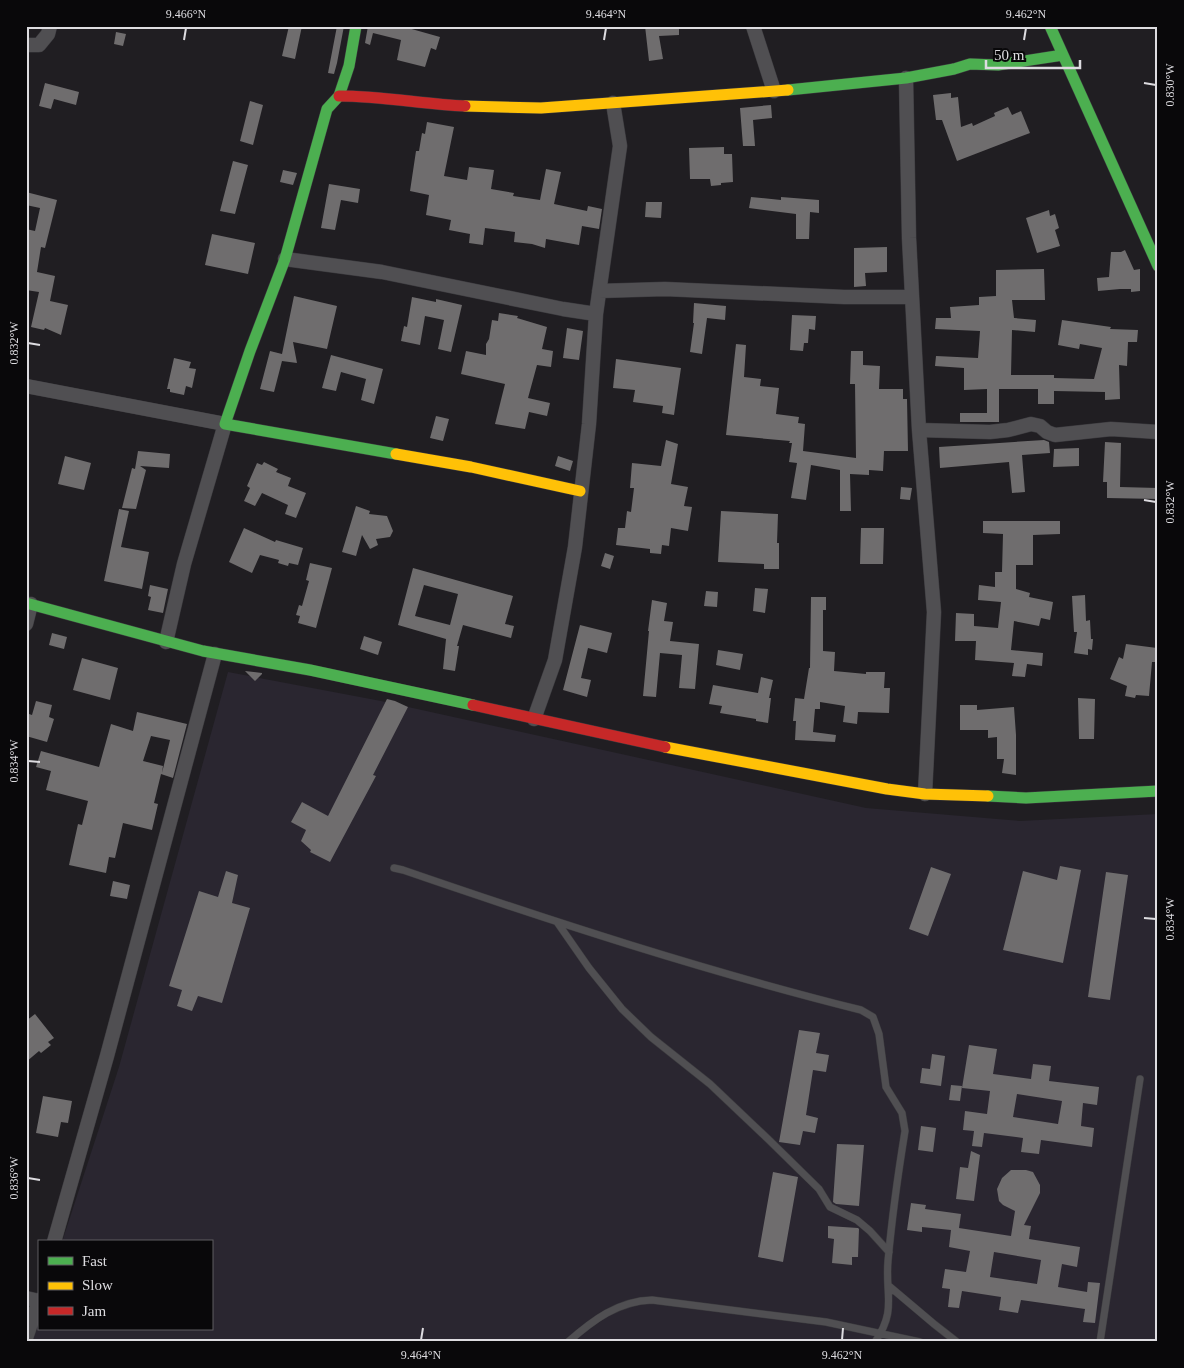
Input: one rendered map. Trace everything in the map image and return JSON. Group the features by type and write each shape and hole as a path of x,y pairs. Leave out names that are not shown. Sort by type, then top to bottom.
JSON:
{"street":[{"path":"26,45 39,45 48,34 50,26"},
{"path":"166,642 184,564 225,424 285,259 327,109 340,96 349,66 356,26"},
{"path":"753,26 774,91"},
{"path":"1050,26 1158,266"},
{"path":"340,96 494,108 541,108 774,91 906,78 954,70 970,64 998,65 1062,55"},
{"path":"906,78 912,297 919,430 934,612 926,794"},
{"path":"534,720 554,660 575,547 589,424 596,314 620,146 614,103"},
{"path":"285,259 382,272 596,314"},
{"path":"599,292 665,289 844,297 912,297"},
{"path":"26,386 225,424 480,469 580,491"},
{"path":"919,430 990,432 1031,424 1040,426 1047,432 1055,435 1111,429 1158,432"},
{"path":"26,624 29,604 216,654 310,670 696,754 887,789 926,794 1026,798 1158,791"},
{"path":"55,1240 107,1056 216,654"},
{"path":"26,1338 38,1303"}],"lane":[{"path":"394,868 696,966 860,1010 873,1017 879,1034 886,1087 902,1113 906,1131 888,1271 888,1316 885,1326 875,1342"},
{"path":"557,922 589,968 622,1009 651,1037 710,1084 768,1139 819,1189 830,1207 857,1220 890,1252"},
{"path":"1100,1342 1140,1079"},
{"path":"889,1286 957,1342"},
{"path":"568,1342 592,1322 614,1309 635,1302 652,1300 826,1322 920,1342"}],"shaded area":[{"path":"228,672 381,701 866,808 1020,821 1158,814 1158,1342 30,1342 38,1317 38,1330 212,1330 212,1240 63,1240 119,1067"}],"building":[{"path":"289,26 302,26 295,59 282,56"},
{"path":"337,26 344,26 334,74 328,73"},
{"path":"368,26 401,26 440,37 436,50 431,48 425,67 397,60 401,40 373,33 370,45 365,43"},
{"path":"645,26 679,27 679,35 659,36 663,59 649,61"},
{"path":"116,32 126,34 123,46 114,44"},
{"path":"45,83 79,92 76,105 54,99 51,109 39,106"},
{"path":"951,93 951,98 958,97 961,127 972,123 973,126 995,116 994,113 1008,107 1012,115 1021,111 1030,133 957,161 942,120 936,120 933,95"},
{"path":"250,101 263,105 253,145 240,141"},
{"path":"771,105 772,118 753,120 755,146 743,146 740,108"},
{"path":"427,122 454,127 444,176 467,180 469,167 494,170 491,189 514,193 513,196 540,200 546,169 561,172 554,204 587,211 588,206 602,209 599,229 582,226 579,245 546,239 545,248 514,242 515,232 485,228 483,245 469,243 470,234 449,230 451,220 426,215 429,195 410,191 416,151 419,151 422,133 425,134"},
{"path":"724,147 724,154 732,154 733,182 711,186 710,179 690,179 689,148"},
{"path":"233,161 248,165 235,214 220,211"},
{"path":"283,170 297,173 293,185 280,182"},
{"path":"329,184 360,189 358,203 341,200 335,230 321,228"},
{"path":"26,192 57,200 45,248 41,247 37,272 55,276 50,301 68,305 61,335 45,328 44,330 31,327 39,292 26,290 26,229 35,231 40,208 26,205"},
{"path":"751,197 781,200 781,197 819,200 819,213 810,212 809,239 796,239 796,214 749,208"},
{"path":"646,202 662,202 661,218 645,217"},
{"path":"1049,210 1050,216 1055,214 1059,228 1055,230 1060,246 1037,253 1026,218"},
{"path":"212,234 255,243 248,274 205,265"},
{"path":"887,247 887,272 865,273 866,286 854,287 854,248"},
{"path":"1125,250 1134,270 1140,269 1140,291 1131,292 1131,289 1120,289 1098,291 1097,278 1109,277 1111,252"},
{"path":"1044,269 1045,300 1012,300 1014,318 1036,320 1035,332 1012,330 1011,375 1054,375 1054,378 1094,379 1102,348 1080,344 1079,349 1058,345 1062,320 1111,327 1110,329 1138,330 1137,342 1128,342 1127,366 1119,365 1120,399 1105,400 1105,392 1054,391 1054,404 1038,404 1038,389 999,389 999,422 960,422 960,413 987,413 987,389 964,390 964,368 935,366 936,356 978,358 980,331 935,329 936,318 951,318 950,307 979,305 979,297 996,296 996,270"},
{"path":"294,296 337,306 327,349 293,342 297,363 282,361 274,392 260,389 270,351 282,354"},
{"path":"412,297 436,302 436,299 462,305 451,352 438,349 444,320 425,316 420,345 401,341 404,326 407,327"},
{"path":"694,303 726,306 725,320 707,318 702,354 690,352 694,323"},
{"path":"499,313 518,316 517,318 547,327 542,349 553,351 551,367 537,365 528,398 550,403 547,416 529,412 525,429 495,424 505,384 461,374 466,351 486,355 486,344 489,339 492,320 498,321"},
{"path":"792,315 816,316 815,330 809,329 808,343 804,343 803,351 790,350"},
{"path":"567,328 583,331 579,360 563,358"},
{"path":"736,344 746,345 744,377 761,379 760,386 779,388 776,414 799,417 798,423 805,424 803,451 856,458 855,384 850,384 851,351 863,351 863,365 880,366 879,389 903,389 903,399 907,399 908,451 884,451 883,471 869,470 869,475 850,474 851,511 840,511 840,470 811,465 806,500 791,498 797,463 789,462 792,443 789,443 790,441 726,435"},
{"path":"331,355 383,369 374,404 361,400 366,379 341,372 336,391 322,388"},
{"path":"174,358 191,362 189,368 196,369 192,388 186,386 184,395 170,392 170,389 167,389"},
{"path":"616,359 681,368 674,415 662,413 663,406 633,402 635,390 613,388"},
{"path":"436,416 449,419 443,441 430,438"},
{"path":"666,440 678,444 671,484 688,487 684,506 692,507 688,531 671,528 669,546 662,545 661,554 650,553 650,549 616,545 618,528 625,528 627,511 631,512 634,488 630,488 632,463 661,466"},
{"path":"1044,440 1049,442 1050,453 1022,455 1025,492 1012,493 1009,462 940,468 939,447"},
{"path":"1105,442 1121,443 1120,487 1158,488 1158,499 1107,498 1107,482 1103,482"},
{"path":"1079,448 1079,466 1053,467 1054,449"},
{"path":"138,451 170,454 169,468 140,466 146,470 136,509 122,508 132,468 135,469"},
{"path":"65,456 91,463 84,490 58,484"},
{"path":"558,456 573,461 570,471 555,466"},
{"path":"264,462 278,469 276,472 291,478 288,486 306,493 296,518 285,514 288,505 262,493 255,506 244,501 250,488 247,486 257,463 262,465"},
{"path":"901,487 912,488 910,500 900,499"},
{"path":"356,506 370,511 369,514 387,516 393,531 390,537 376,539 378,545 370,549 362,535 356,556 342,552"},
{"path":"119,509 129,511 121,547 149,552 142,589 104,581"},
{"path":"721,511 778,514 777,543 779,543 779,569 764,569 764,564 718,562"},
{"path":"983,521 1060,521 1060,534 1033,535 1033,565 1016,565 1016,589 1030,593 1029,597 1053,602 1050,620 1041,618 1039,626 1014,621 1011,650 1043,653 1042,666 1027,664 1025,677 1012,676 1014,663 975,660 976,641 955,641 956,613 974,614 974,626 998,628 1001,602 978,600 979,585 995,587 995,572 1002,572 1003,534 983,533"},
{"path":"244,528 275,542 276,540 303,548 298,565 289,563 288,566 278,563 279,560 260,555 252,573 229,562"},
{"path":"861,528 884,528 883,564 860,564"},
{"path":"605,553 614,556 610,569 601,566"},
{"path":"310,563 332,568 316,628 298,623 300,616 296,615 299,605 302,606 309,581 306,580"},
{"path":"413,568 513,596 505,624 514,626 511,638 463,625 457,646 459,646 455,671 443,669 446,639 398,625","holes":["424,585 458,594 450,625 415,616"]},
{"path":"150,585 168,589 163,613 148,610 151,597 148,596"},
{"path":"755,588 768,589 765,613 753,611"},
{"path":"706,591 718,592 717,607 704,606"},
{"path":"1085,595 1086,621 1090,620 1091,639 1093,639 1092,650 1088,649 1088,655 1074,653 1077,632 1074,632 1072,596"},
{"path":"811,597 826,597 826,610 823,610 823,651 835,652 834,671 866,674 866,672 885,672 884,688 890,688 889,713 858,712 857,724 843,722 845,706 820,702 820,709 815,709 813,732 836,735 835,742 795,740 796,721 793,721 795,698 804,699 810,668"},
{"path":"652,600 667,603 664,621 673,622 670,641 699,644 695,689 679,688 682,655 660,653 656,697 643,696"},
{"path":"580,625 612,633 607,653 588,648 581,678 591,680 587,697 563,690"},
{"path":"52,633 67,637 64,649 49,645"},
{"path":"364,636 382,642 378,655 360,649"},
{"path":"1126,644 1157,648 1156,662 1152,662 1149,696 1136,695 1135,698 1125,696 1127,686 1110,679 1119,657 1123,659"},
{"path":"718,650 743,654 740,670 716,665"},
{"path":"82,658 118,668 110,700 73,690"},
{"path":"245,671 262,673 262,674 255,681"},
{"path":"761,677 773,680 769,698 771,698 768,723 720,713 722,706 709,704 713,685 758,693"},
{"path":"1078,698 1095,699 1094,739 1079,739"},
{"path":"387,699 408,707 373,775 376,776 330,862 310,852 311,850 301,841 306,830 291,822 302,802 328,816"},
{"path":"36,701 52,705 49,717 54,719 47,742 26,736 26,722 29,714 32,715"},
{"path":"960,705 977,705 977,710 1014,707 1016,775 1002,773 1004,759 997,759 997,737 988,738 988,730 960,730"},
{"path":"137,712 187,724 173,778 161,774 154,803 158,804 152,830 123,823 115,858 109,857 106,873 69,865 78,824 82,825 88,801 46,790 51,771 36,767 41,751 99,767 111,724 133,731","holes":["151,736 170,740 162,773 163,766 143,761"]},
{"path":"1060,866 1081,870 1063,963 1003,950 1023,871 1057,880"},
{"path":"931,867 951,874 928,936 909,929"},
{"path":"226,871 238,875 232,903 250,908 222,1003 198,996 192,1011 177,1006 182,990 169,986 199,891 218,897"},
{"path":"1106,872 1128,875 1110,1000 1088,997"},
{"path":"113,881 130,885 127,899 110,896"},
{"path":"35,1014 54,1038 48,1042 51,1045 41,1053 39,1051 26,1062 26,1021"},
{"path":"799,1030 820,1033 816,1053 829,1055 826,1072 813,1070 806,1115 818,1118 815,1133 803,1131 800,1145 779,1142"},
{"path":"969,1045 997,1049 993,1074 1031,1079 1033,1064 1051,1066 1049,1081 1099,1087 1097,1105 1083,1103 1081,1126 1094,1128 1092,1147 1041,1140 1039,1154 1021,1152 1023,1138 984,1133 982,1147 972,1146 974,1131 963,1130 965,1111 987,1114 990,1091 962,1088","holes":["1017,1094 1062,1101 1058,1124 1013,1117"]},
{"path":"932,1054 945,1056 941,1086 920,1083 922,1068 930,1069"},
{"path":"951,1085 962,1086 960,1101 949,1100"},
{"path":"43,1096 72,1101 68,1123 61,1122 58,1137 36,1133"},
{"path":"921,1126 936,1128 933,1152 918,1150"},
{"path":"837,1144 864,1145 859,1206 836,1204 833,1202"},
{"path":"971,1151 980,1155 974,1201 956,1199 960,1167 968,1168"},
{"path":"1011,1170 1033,1172 1040,1185 1040,1193 1024,1225 1031,1226 1029,1239 1080,1247 1077,1267 1062,1264 1058,1287 1087,1292 1088,1282 1100,1283 1095,1323 1083,1322 1085,1309 1021,1300 1018,1313 999,1310 1001,1297 962,1291 959,1308 948,1307 950,1289 942,1288 945,1269 966,1272 970,1251 949,1247 951,1230 922,1227 922,1232 907,1230 911,1203 926,1205 925,1209 961,1214 959,1228 1011,1236 1015,1211 999,1201 997,1189 1002,1178","holes":["994,1252 1041,1260 1037,1284 990,1277"]},
{"path":"773,1172 798,1177 783,1262 758,1257"},
{"path":"828,1226 859,1229 858,1257 852,1257 852,1265 832,1263 834,1239 828,1238"}],"traffic: fast":[{"path":"356,26 349,66 339,96 327,109 285,259 225,424 396,454"},
{"path":"1050,26 1158,266"},
{"path":"788,90 906,78 970,64 998,65 1063,55"},
{"path":"26,603 203,651 310,670 473,705"},
{"path":"988,796 1026,798 1158,791"}],"traffic: slow":[{"path":"465,106 541,108 788,90"},
{"path":"396,454 471,467 580,491"},
{"path":"665,747 887,789 925,794 988,796"}],"traffic: jam":[{"path":"339,96 465,106"},
{"path":"473,705 665,747"}]}
